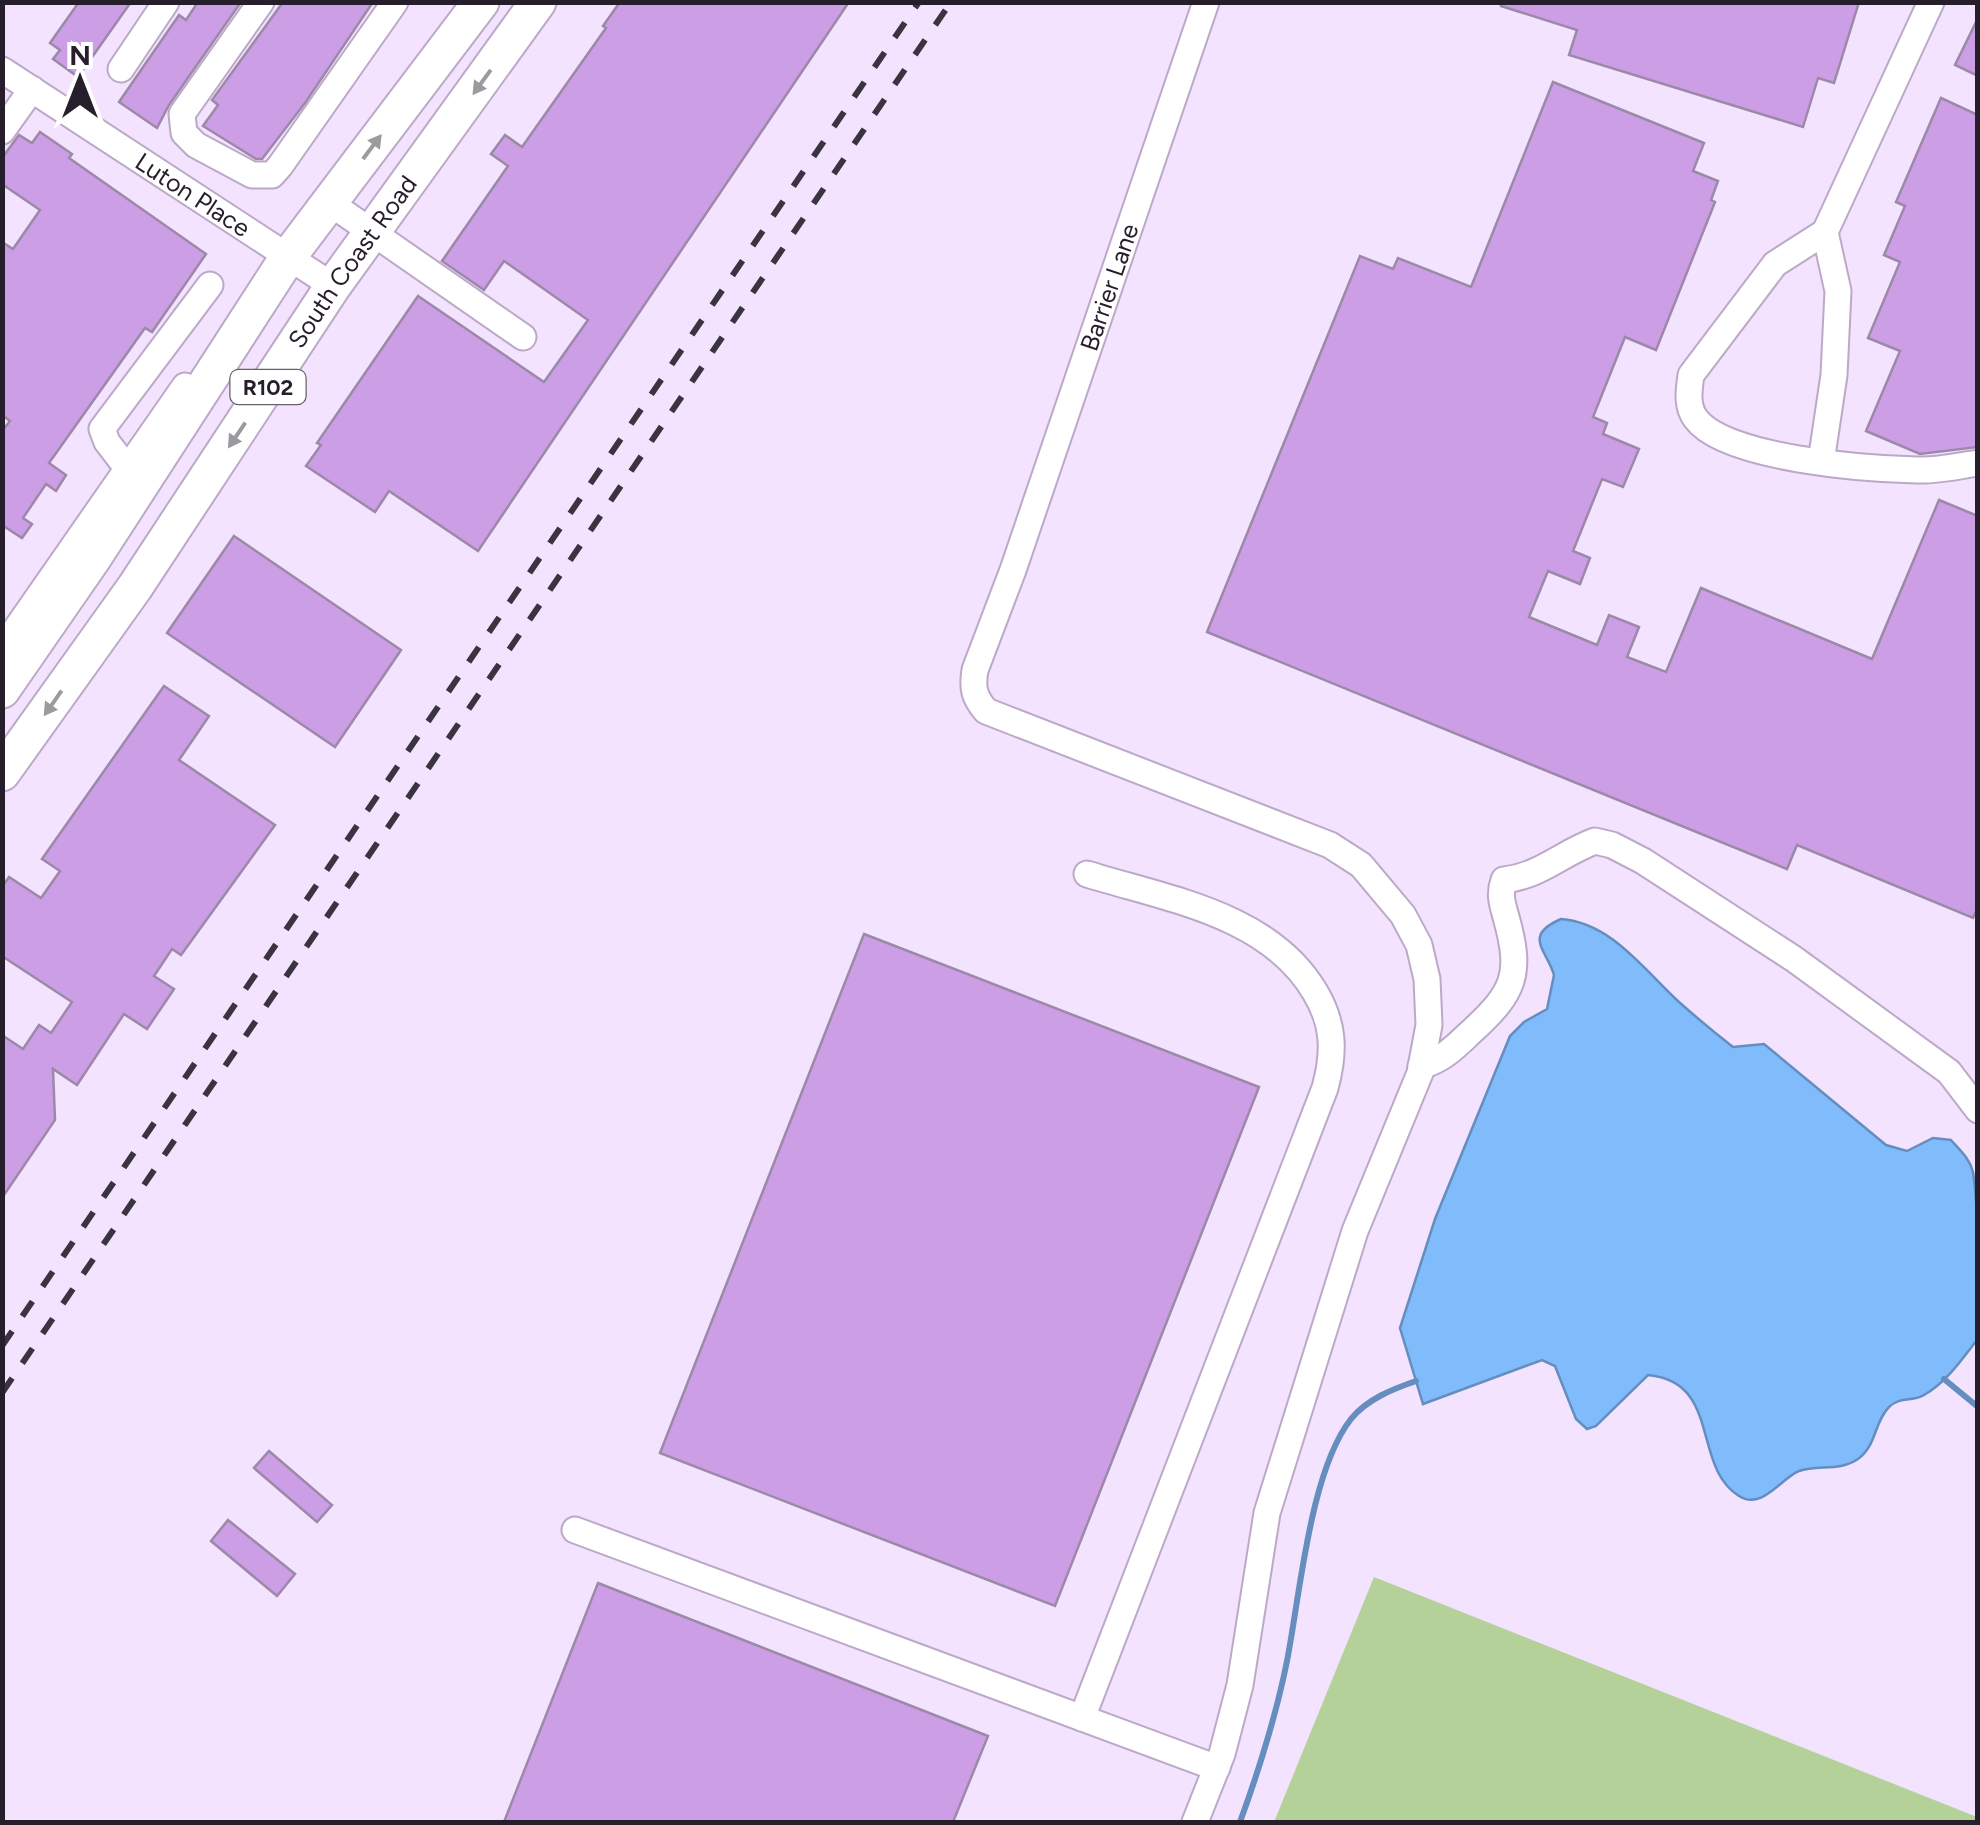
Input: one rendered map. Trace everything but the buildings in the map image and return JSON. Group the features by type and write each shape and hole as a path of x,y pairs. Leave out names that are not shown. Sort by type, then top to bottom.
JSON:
{"highway":[{"name":"South Coast Road","path":"2,774 135,587 334,286 538,2"},
{"name":"South Coast Road","path":"2,690 94,557 284,254 330,203 480,5"},
{"path":"480,5 516,34"},
{"path":"94,557 135,587"}],"street":[{"path":"121,69 166,2"},
{"path":"261,2 182,114 184,132 196,145 252,176 272,175 280,166 395,2"},
{"name":"Barrier Lane","path":"1206,2 972,686 976,700 986,711 1330,845 1361,866 1384,890 1419,945 1427,979 1429,1025 1421,1066"},
{"path":"1931,2 1825,232 1775,264 1691,375 1688,398 1695,419 1713,434 1748,449 1821,462 1920,471 1978,464"},
{"name":"Luton Place","path":"2,70 334,286"},
{"path":"2,131 32,89"},
{"path":"330,203 523,337"},
{"path":"1821,462 1834,375 1838,291 1825,232"},
{"path":"2,649 127,468 284,254"},
{"path":"127,468 102,429 210,285"},
{"path":"1195,1822 1217,1768 1240,1685 1267,1513 1355,1231 1421,1066 1439,1061 1498,1008 1508,994 1516,966 1500,892 1504,880 1524,878 1595,842 1612,845 1794,959 1949,1072 1978,1110"},
{"path":"1082,1718 1325,1088 1332,1061 1326,1012 1293,960 1264,936 1201,909 1087,874"},
{"path":"575,1530 1217,1768"}],"green space":[{"path":"1374,1577 1977,1817 1977,1822 1274,1822"}],"water":[{"path":"1561,919 1579,922 1612,939 1733,1047 1764,1044 1886,1145 1907,1151 1933,1138 1951,1140 1970,1163 1977,1211 1977,1340 1932,1390 1889,1407 1869,1447 1851,1463 1799,1471 1763,1497 1747,1500 1724,1482 1697,1408 1687,1393 1671,1381 1648,1375 1596,1426 1587,1429 1576,1419 1555,1366 1542,1360 1423,1404 1400,1328 1435,1219 1510,1036 1524,1022 1547,1009 1554,975 1540,938 1542,931"}],"waterway":[{"path":"1944,1379 1978,1407"},
{"path":"1240,1822 1278,1702 1308,1535 1326,1469 1337,1442 1357,1412 1381,1396 1416,1381"}],"railway":[{"path":"2,1346 919,2"},
{"path":"2,1393 951,2"}]}
